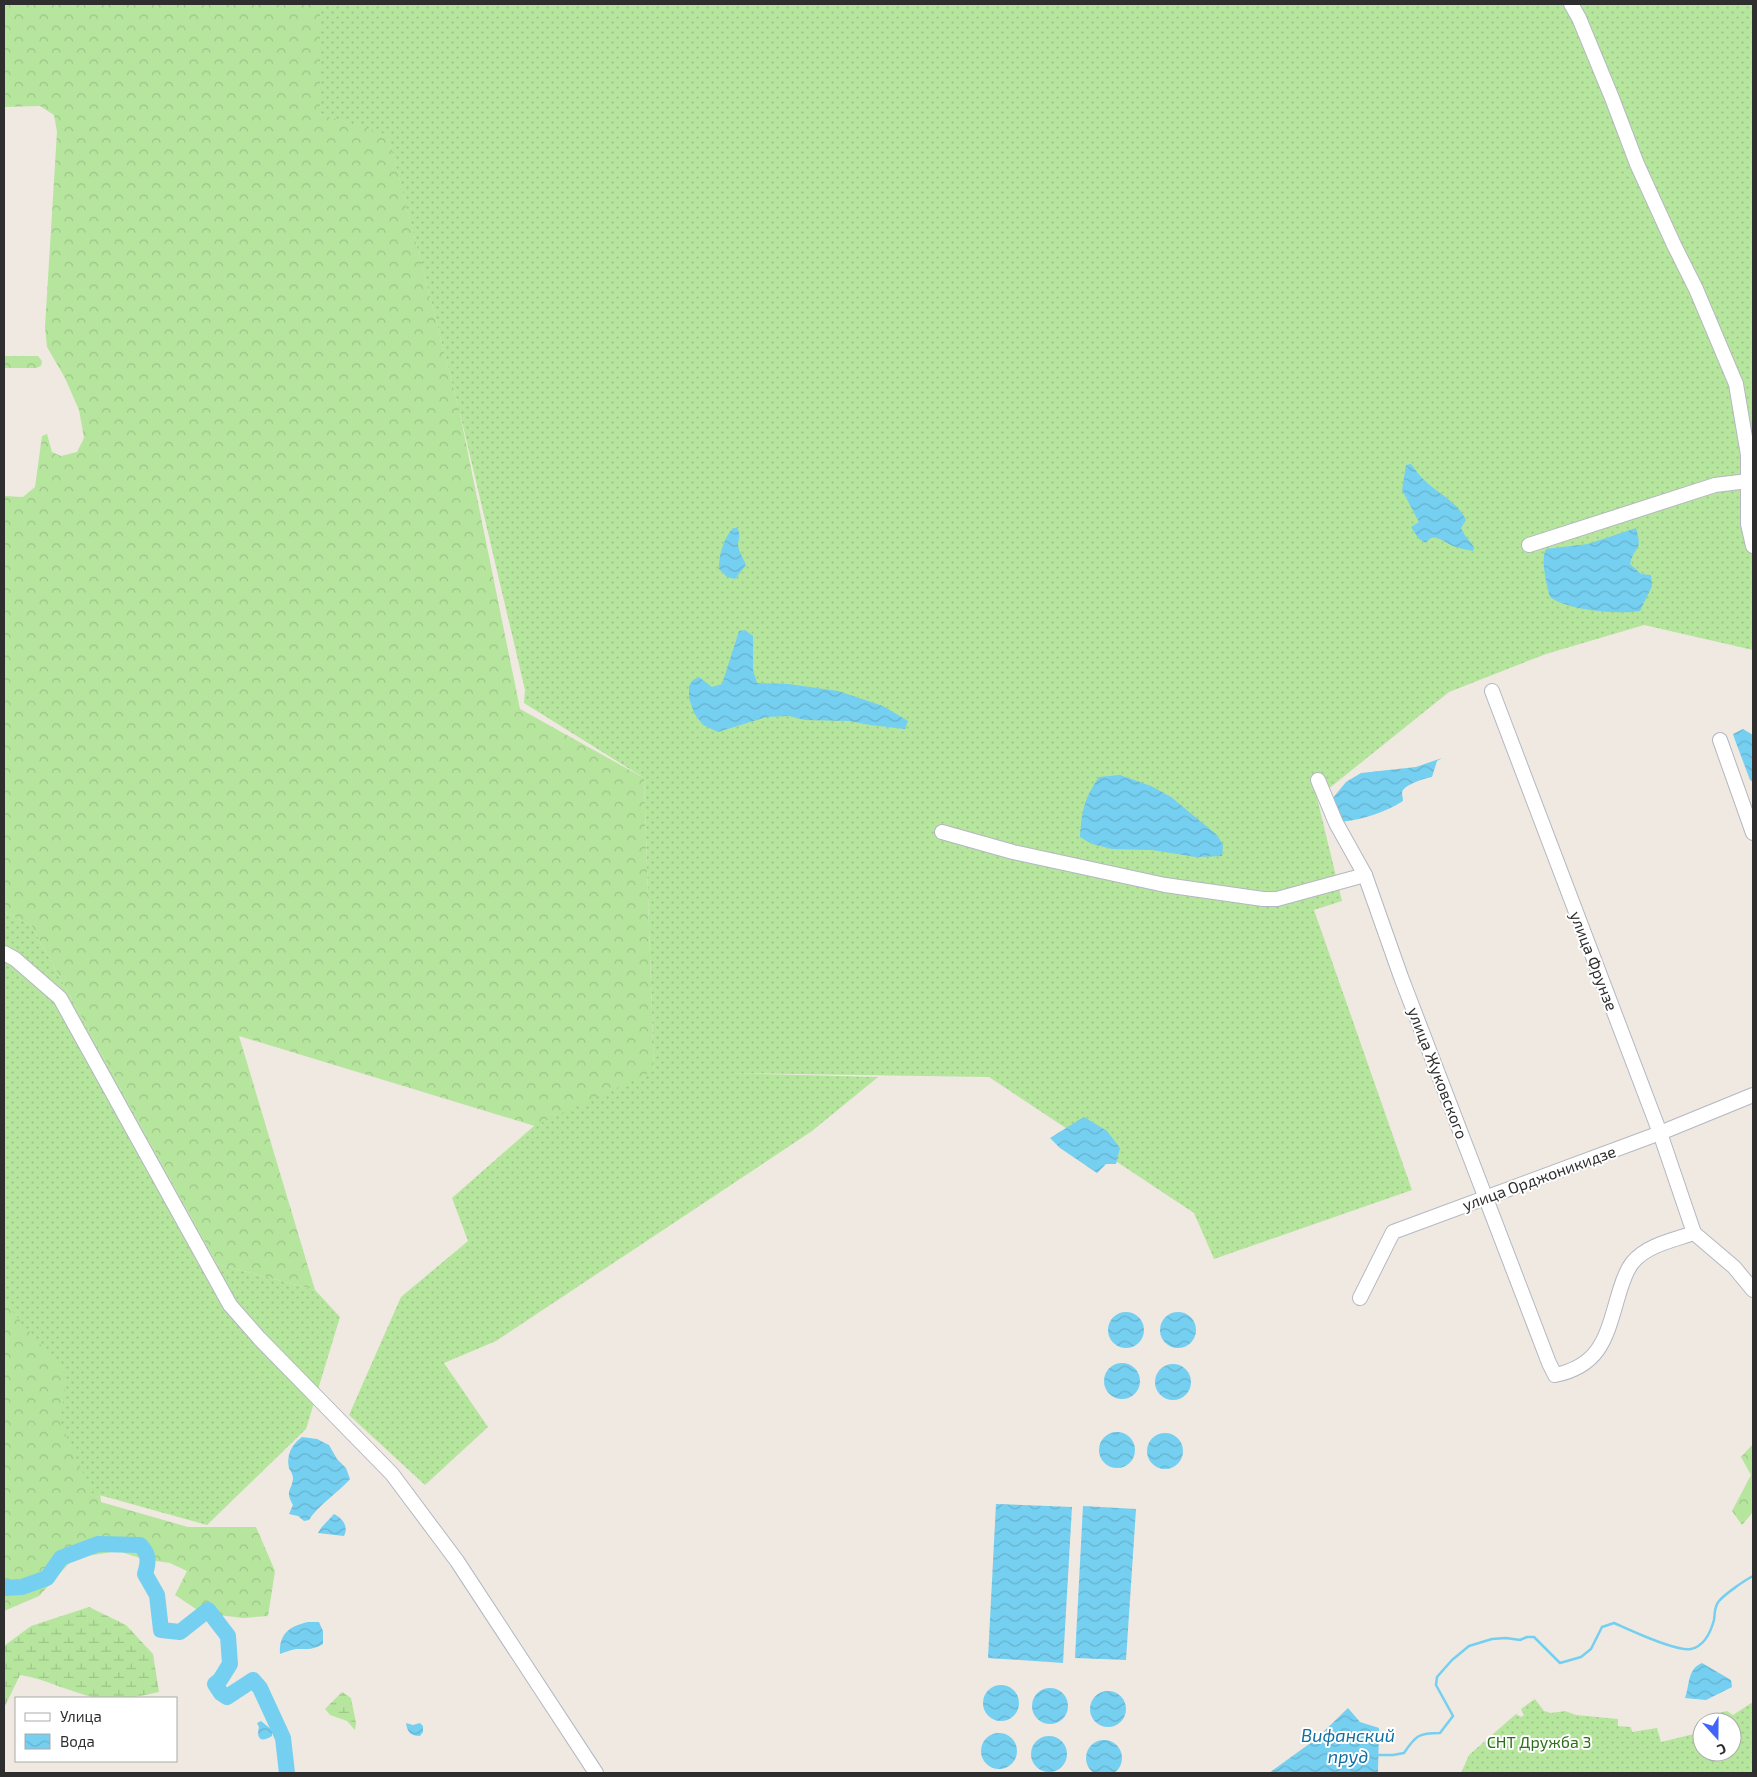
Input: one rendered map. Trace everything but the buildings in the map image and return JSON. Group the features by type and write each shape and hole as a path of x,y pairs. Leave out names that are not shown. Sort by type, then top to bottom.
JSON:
{"street":[{"path":"1571,4 1579,18 1605,81 1637,164 1696,289 1736,384 1748,455 1748,524 1753,546"},
{"path":"1529,545 1715,485 1748,481"},
{"name":"улица Фрунзе","path":"1492,691 1660,1133 1694,1232"},
{"path":"1720,740 1753,834"},
{"name":"улица Жуковского","path":"1318,780 1336,823 1364,875 1401,978 1555,1375 1580,1367 1591,1359 1600,1348 1625,1275 1633,1262 1649,1250 1694,1232"},
{"path":"942,832 1013,852 1165,885 1262,899 1277,899 1364,875"},
{"path":"4,953 15,959 60,998 230,1305 259,1338 392,1474 458,1561 596,1773"},
{"name":"улица Орджоникидзе","path":"1360,1298 1393,1232 1660,1133 1753,1095"},
{"path":"1694,1232 1734,1267 1753,1290"}],"green space":[{"path":"4,4 320,4 320,114 388,134 459,409 520,709 644,778 654,1072 538,1127 239,1036 315,1290 217,1264 31,925 4,912 4,496 23,497 35,487 42,436 47,434 52,452 61,456 77,452 84,438 79,410 65,378 47,347 45,327 57,132 54,115 40,106 4,107"},
{"path":"320,4 1753,4 1753,650 1644,625 1546,654 1449,692 1317,798 1342,901 1314,910 1412,1190 1214,1259 1194,1213 989,1077 726,1073 878,1077 812,1131 496,1341 444,1363 488,1427 425,1485 349,1415 401,1297 468,1241 452,1198 534,1126 654,1071 644,778 524,703 525,690 459,409 388,135 320,114"},
{"path":"4,356 38,356 42,361 41,366 36,368 4,368"},
{"path":"4,912 31,925 217,1264 315,1290 340,1317 306,1429 207,1525 92,1493 60,1422 67,1376 7,1305 4,1304"},
{"path":"4,1274 92,1413 101,1502 188,1527 256,1527 275,1571 268,1616 243,1618 202,1613 175,1595 187,1571 170,1563 143,1559 118,1551 74,1558 39,1596 4,1611"},
{"path":"1753,1444 1753,1512 1742,1525 1732,1511 1751,1475 1741,1457"},
{"path":"89,1607 126,1625 153,1654 159,1692 133,1697 92,1697 20,1675 4,1708 4,1646 31,1626"},
{"path":"342,1692 351,1698 356,1723 355,1730 347,1721 330,1715 325,1709"},
{"name":"СНТ Дружба 3","path":"1535,1699 1544,1711 1551,1713 1565,1711 1576,1715 1618,1719 1618,1726 1631,1727 1632,1732 1657,1728 1661,1742 1692,1734 1692,1762 1742,1762 1742,1712 1738,1712 1753,1702 1753,1773 1461,1773 1469,1755 1516,1714 1521,1717 1524,1715 1521,1709"}],"water":[{"path":"1411,464 1423,479 1462,513 1466,520 1461,528 1474,547 1473,551 1453,546 1435,538 1426,543 1419,539 1411,527 1419,522 1402,490 1406,465"},
{"path":"733,528 737,528 739,532 738,547 746,565 735,579 727,577 719,569 722,547"},
{"path":"1636,528 1639,541 1638,548 1630,564 1641,574 1651,575 1652,586 1640,611 1606,612 1580,608 1550,597 1544,566 1544,553 1546,549 1588,544"},
{"path":"745,630 753,636 753,670 757,683 788,684 838,691 883,706 908,721 905,729 849,721 805,720 789,716 766,717 718,732 703,725 694,713 689,698 689,686 693,680 699,677 712,687 722,684 739,631"},
{"path":"1743,729 1753,735 1753,782 1750,780 1733,734"},
{"path":"1442,758 1437,761 1432,777 1415,782 1404,789 1402,792 1403,801 1373,815 1340,822 1332,799 1346,782 1361,773 1416,767"},
{"path":"1120,775 1151,786 1171,797 1217,835 1223,845 1222,856 1196,857 1152,850 1112,849 1092,844 1080,837 1085,805 1099,777"},
{"path":"1084,1117 1107,1131 1120,1148 1116,1164 1106,1164 1097,1173 1060,1148 1050,1138"},
{"path":"1126,1312 1133,1313 1139,1317 1143,1323 1143,1337 1139,1343 1133,1347 1126,1348 1119,1347 1113,1343 1109,1337 1108,1330 1109,1323 1113,1317 1119,1313"},
{"path":"1178,1312 1185,1313 1191,1317 1195,1323 1195,1337 1191,1343 1185,1347 1178,1348 1171,1347 1165,1343 1161,1337 1160,1330 1161,1323 1165,1317 1171,1313"},
{"path":"1122,1363 1129,1364 1135,1368 1139,1374 1139,1388 1135,1394 1129,1398 1122,1399 1115,1398 1109,1394 1105,1388 1104,1381 1105,1374 1109,1368 1115,1364"},
{"path":"1173,1364 1180,1365 1186,1369 1190,1375 1190,1389 1186,1395 1180,1399 1173,1400 1166,1399 1160,1395 1156,1389 1155,1382 1156,1375 1160,1369 1166,1365"},
{"path":"1117,1432 1124,1433 1130,1437 1134,1443 1134,1457 1130,1463 1124,1467 1117,1468 1110,1467 1104,1463 1100,1457 1099,1450 1100,1443 1104,1437 1110,1433"},
{"path":"1165,1433 1172,1434 1178,1438 1182,1444 1182,1458 1178,1464 1172,1468 1165,1469 1158,1468 1152,1464 1148,1458 1147,1451 1148,1444 1152,1438 1158,1434"},
{"path":"302,1437 317,1439 329,1445 337,1459 346,1468 350,1479 309,1520 304,1521 298,1516 289,1514 293,1505 289,1494 293,1479 288,1459 293,1446"},
{"path":"996,1504 1072,1507 1063,1663 988,1658"},
{"path":"1083,1506 1136,1509 1126,1660 1075,1658"},
{"path":"334,1514 344,1523 346,1529 344,1536 318,1533 321,1528"},
{"path":"308,1622 319,1622 323,1631 323,1644 313,1648 290,1650 280,1654 281,1641 287,1632 291,1628"},
{"path":"1702,1663 1731,1680 1732,1687 1706,1700 1685,1698 1691,1673"},
{"path":"1001,1685 1008,1686 1014,1690 1018,1696 1018,1710 1014,1716 1008,1720 1001,1721 994,1720 988,1716 984,1710 983,1703 984,1696 988,1690 994,1686"},
{"path":"1050,1688 1057,1689 1063,1693 1067,1699 1067,1713 1063,1719 1057,1723 1050,1724 1043,1723 1037,1719 1033,1713 1032,1706 1033,1699 1037,1693 1043,1689"},
{"path":"1108,1691 1115,1692 1121,1696 1125,1702 1125,1716 1121,1722 1115,1726 1108,1727 1101,1726 1095,1722 1091,1716 1090,1709 1091,1702 1095,1696 1101,1692"},
{"name":"Вифанский пруд","path":"1348,1708 1360,1722 1379,1728 1378,1773 1269,1773 1316,1739"},
{"path":"261,1721 272,1730 272,1736 260,1739 257,1723"},
{"path":"406,1723 413,1725 420,1723 423,1726 423,1732 420,1736 412,1734 408,1731"},
{"path":"999,1733 1006,1734 1012,1738 1016,1744 1016,1758 1012,1764 1006,1768 999,1769 992,1768 986,1764 982,1758 981,1751 982,1744 986,1738 992,1734"},
{"path":"1049,1736 1056,1737 1062,1741 1066,1747 1066,1761 1062,1767 1056,1771 1049,1772 1042,1771 1036,1767 1032,1761 1031,1754 1032,1747 1036,1741 1042,1737"},
{"path":"1104,1740 1116,1746 1122,1758 1116,1770 1104,1776 1092,1770 1086,1758 1092,1746"}],"waterway":[{"path":"4,1588 22,1587 47,1578 61,1558 98,1544 140,1545 145,1551 147,1558 145,1574 157,1595 161,1630 180,1632 208,1610 228,1636 230,1664 220,1680 215,1684 221,1693 227,1697 253,1680 260,1688 283,1738 287,1773"},
{"path":"1377,1755 1404,1753 1419,1736 1440,1733 1453,1716 1436,1685 1437,1677 1452,1660 1469,1646 1492,1639 1520,1640 1534,1637 1560,1663 1581,1657 1591,1649 1602,1627 1614,1623 1664,1644 1691,1649 1700,1645 1707,1638 1713,1624 1717,1603 1735,1587 1753,1576"}]}
